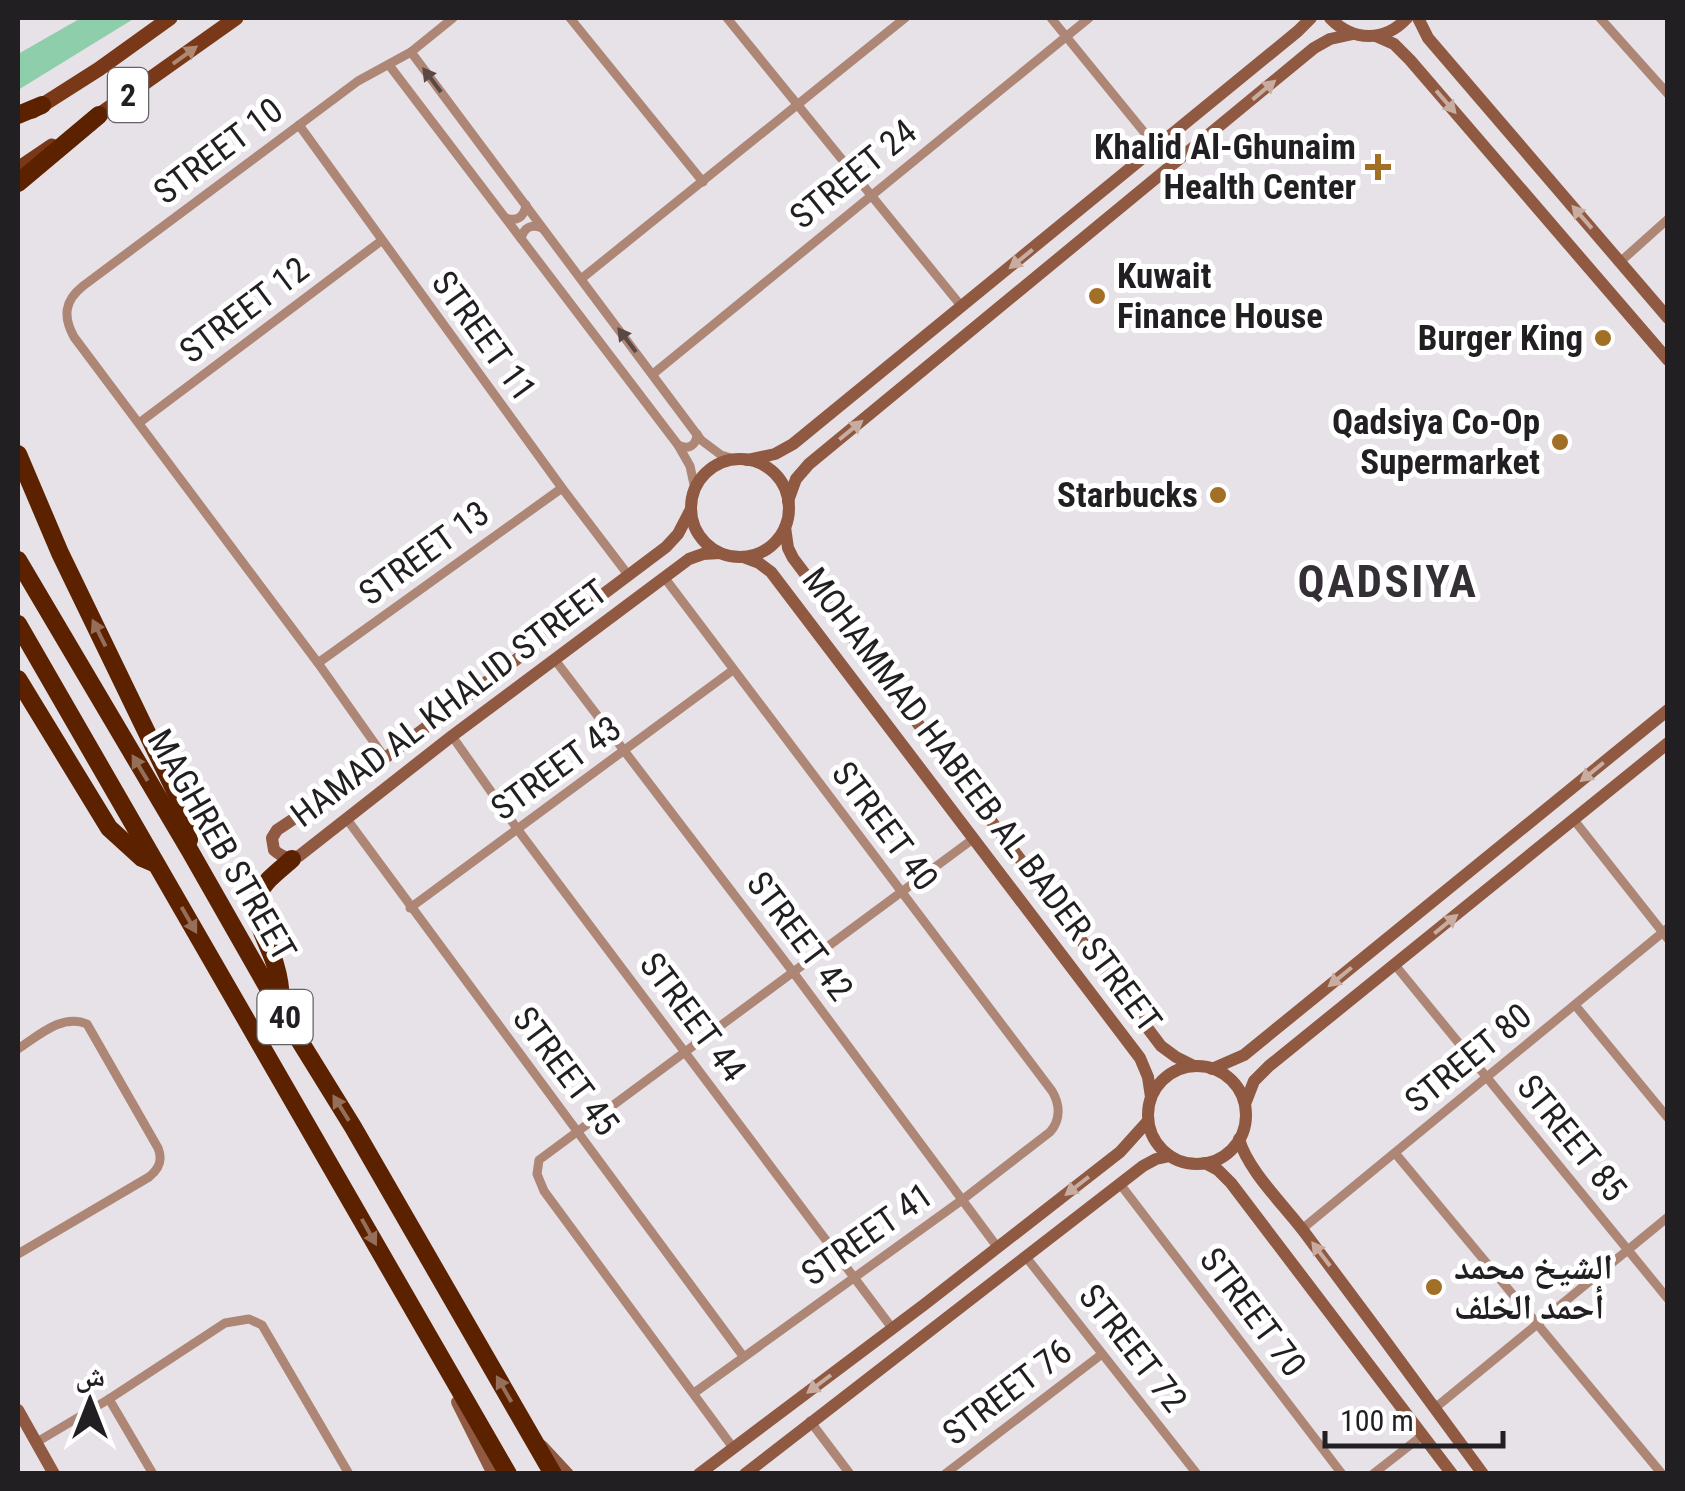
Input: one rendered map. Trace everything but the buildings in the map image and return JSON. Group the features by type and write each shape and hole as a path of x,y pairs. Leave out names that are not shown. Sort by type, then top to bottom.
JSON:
{"highway":[{"path":"18,118 42,105"},
{"path":"18,182 100,115"},
{"path":"18,454 60,552 180,801 190,850"},
{"name":"MAGHREB STREET","path":"18,560 353,1127 552,1474"},
{"name":"MAGHREB STREET","path":"18,624 508,1474"},
{"path":"18,679 109,828 142,858 157,865"},
{"path":"280,1009 277,969 255,905 267,882 292,859"}],"main road":[{"name":"2","path":"42,105 170,18"},
{"name":"2","path":"18,169 236,18"}],"street":[{"name":"STREET 10","path":"139,423 74,337 66,320 68,305 77,290 358,81 411,52 453,18"},
{"path":"570,18 703,182"},
{"path":"727,18 962,307"},
{"path":"582,279 905,18"},
{"path":"1051,18 1157,148"},
{"name":"STREET 24","path":"653,374 1089,18"},
{"path":"411,52 697,434 721,455 742,460 764,467 785,491 785,527 768,548 742,557 720,553 697,532 691,509 695,490 705,474 712,468 742,460 776,454 793,444 1312,18"},
{"path":"1330,18 1353,34"},
{"path":"1376,36 1395,29 1407,18"},
{"path":"1418,18 1432,42 1668,318"},
{"path":"1600,18 1668,94"},
{"path":"788,501 796,480 809,464 1319,45 1353,34 1376,36 1394,44 1410,60 1668,360"},
{"path":"1410,60 1421,42 1432,42"},
{"path":"389,64 678,446 688,460 695,490"},
{"name":"STREET 11","path":"299,125 629,576"},
{"path":"506,218 520,218 526,205"},
{"path":"1074,215 1080,232 1090,234"},
{"path":"1620,262 1668,219"},
{"path":"521,238 528,227 542,228"},
{"path":"1052,234 1062,234 1069,242 1068,252"},
{"name":"STREET 12","path":"139,423 381,241"},
{"path":"139,423 385,758"},
{"path":"678,446 692,447 697,434"},
{"path":"793,444 794,460 809,464"},
{"name":"STREET 13","path":"318,663 562,488"},
{"name":"HAMAD AL KHALID STREET","path":"691,509 676,538 629,576 385,758 274,833 274,850 292,859 664,577 695,556 720,553"},
{"name":"MOHAMMAD HABEEB AL BADER STREET","path":"785,527 788,548 803,572 1071,928 1162,1046 1194,1066"},
{"name":"MOHAMMAD HABEEB AL BADER STREET","path":"742,557 767,568 1140,1058 1151,1097"},
{"path":"782,587 793,572 803,572"},
{"name":"STREET 40","path":"664,577 1052,1091 1058,1109"},
{"name":"STREET 42","path":"555,660 794,972 998,1248"},
{"path":"502,670 504,686 516,689"},
{"name":"STREET 43","path":"410,908 733,670"},
{"path":"862,692 872,695 882,690 885,679"},
{"path":"475,690 486,694 489,708"},
{"path":"883,720 896,706 906,708"},
{"path":"1212,1069 1244,1055 1668,710"},
{"path":"1244,1104 1233,1082 1212,1069 1194,1066 1168,1076 1155,1089 1148,1121 1158,1144 1170,1156 1187,1163 1206,1163 1222,1157 1240,1139 1245,1126 1244,1104 1259,1076 1663,747 1654,737 1641,733"},
{"name":"STREET 44","path":"452,736 518,830 892,1328"},
{"name":"STREET 45","path":"346,818 743,1356"},
{"path":"1574,820 1666,933"},
{"path":"734,1448 544,1191 537,1174 538,1164 542,1156 973,838"},
{"path":"1050,940 1060,942 1068,937 1071,928"},
{"name":"STREET 80","path":"1302,1228 1666,933"},
{"path":"1070,966 1080,952 1090,950"},
{"name":"STREET 85","path":"1395,966 1668,1299"},
{"path":"1575,1005 1668,1118"},
{"path":"18,1049 62,1022 77,1020 86,1024 160,1156 157,1170 149,1177 18,1252"},
{"path":"1140,1058 1154,1058 1162,1046"},
{"path":"1244,1055 1245,1070 1259,1076"},
{"name":"STREET 41","path":"694,1393 1050,1132 1057,1122 1058,1109"},
{"path":"699,1474 998,1248 1120,1152 1148,1121"},
{"path":"1240,1139 1250,1162 1483,1474"},
{"path":"1395,1153 1662,1474"},
{"path":"744,1474 1120,1184 1147,1164 1170,1156"},
{"path":"1206,1163 1226,1177 1452,1474"},
{"name":"STREET 70","path":"1120,1184 1342,1474"},
{"path":"1435,1408 1668,1217"},
{"name":"STREET 72","path":"1026,1256 1197,1474"},
{"path":"956,1280 954,1295 967,1302"},
{"path":"925,1304 940,1306 942,1322"},
{"path":"1333,1317 1344,1320 1354,1315 1358,1304"},
{"path":"412,1310 492,1474"},
{"path":"37,1442 225,1323 244,1318 262,1325 349,1474"},
{"path":"1356,1348 1367,1332 1376,1330"},
{"name":"STREET 76","path":"945,1474 1102,1354"},
{"path":"108,1399 152,1474"},
{"path":"18,1410 54,1474"},
{"path":"810,1421 850,1474"},
{"path":"528,1432 568,1474"},
{"path":"1374,1474 1423,1435"}],"green space":[{"path":"81,18 135,18 18,90 18,54"}],"place":[{"name":"Khalid Al-Ghunaim Health Center","path":"1378,167"},
{"name":"Kuwait Finance House","path":"1097,296"},
{"name":"Burger King","path":"1603,338"},
{"name":"Qadsiya Co-Op Supermarket","path":"1560,442"},
{"name":"Starbucks","path":"1218,495"},
{"name":"الشيخ محمد أحمد الخلف","path":"1434,1287"}],"district":[{"name":"QADSIYA","path":"1388,581"}]}
